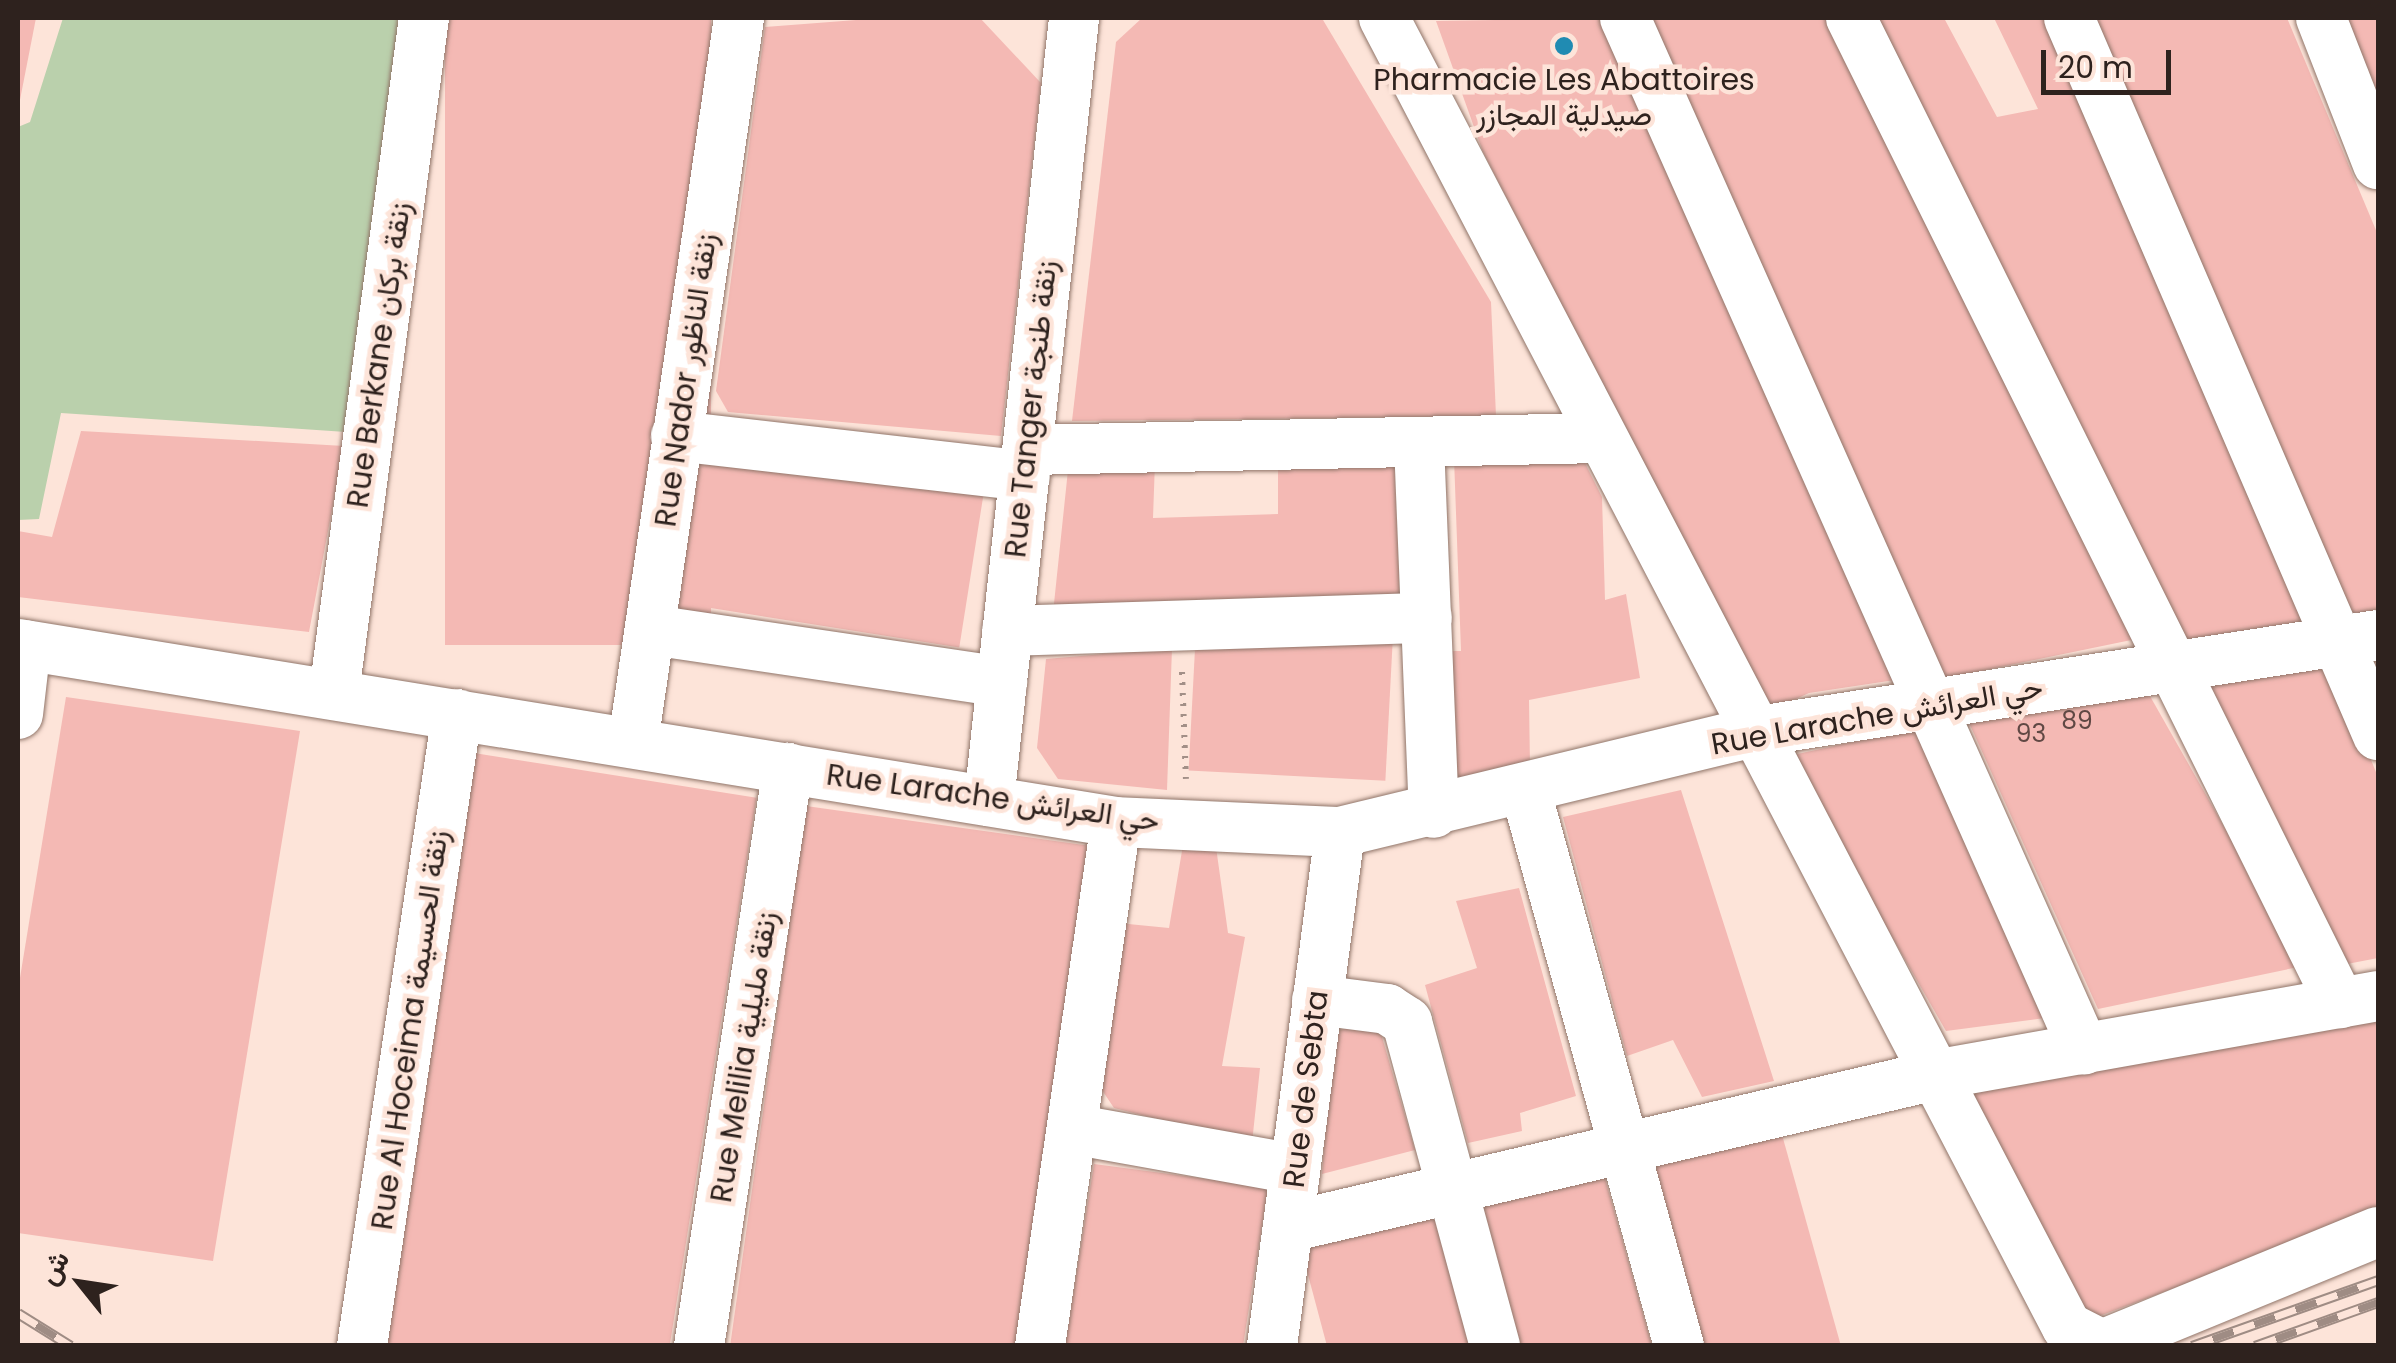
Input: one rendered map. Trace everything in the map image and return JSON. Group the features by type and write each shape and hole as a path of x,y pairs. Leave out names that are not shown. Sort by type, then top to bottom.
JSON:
{"street":[{"name":"Rue Berkane زنقة بركان","path":"334,693 424,18"},
{"name":"Rue Nador زنقة الناظور","path":"633,742 739,18"},
{"name":"Rue Tanger زنقة طنجة","path":"989,801 1074,18"},
{"path":"1384,18 1752,732 1940,1074 2066,1327 2089,1344 2378,1232"},
{"path":"1625,18 1934,704 2084,1050"},
{"path":"1288,1227 1622,1144 1940,1074 2359,999 2170,668 1852,18"},
{"path":"2070,18 2359,638 2378,735"},
{"path":"2321,18 2378,164"},
{"path":"676,436 1026,463 1419,442 1599,438"},
{"path":"1419,442 1434,813"},
{"path":"1006,631 1180,631 1427,618"},
{"path":"652,630 1002,682"},
{"name":"Rue Larache حي العرائش","path":"22,645 1116,822 1340,832 1526,792 1752,732 2359,638"},
{"path":"18,714 22,645"},
{"name":"Rue Al Hoceima زنقة الحسيمة","path":"362,1346 456,714"},
{"name":"Rue Melilia زنقة مليلية","path":"699,1346 788,768"},
{"path":"1526,792 1679,1346"},
{"path":"1040,1346 1116,822"},
{"name":"Rue de Sebta","path":"1272,1346 1340,832"},
{"path":"1317,1000 1386,1009 1407,1022 1495,1346"},
{"path":"1072,1129 1294,1169"}],"path":[{"path":"1180,631 1188,825"}],"green space":[{"path":"63,18 403,18 346,432 61,413 39,519 18,520 18,127 30,122"}],"building":[{"path":"18,18 36,18 18,110"},
{"path":"445,18 711,18 711,645 445,645"},
{"path":"882,18 980,18 1041,83 1001,436 728,412 716,391 765,27"},
{"path":"1142,18 1323,20 1491,302 1496,416 1072,421 1116,42"},
{"path":"1609,18 1908,678 1809,693 1769,711 1483,152 1436,21"},
{"path":"1651,18 1826,18 2141,638 1942,679"},
{"path":"1871,18 1944,18 1997,117 2038,109 1994,18 2045,18 2317,625 2182,645"},
{"path":"2083,18 2287,18 2378,235 2378,613 2348,617"},
{"path":"2338,18 2378,18 2378,116"},
{"path":"81,431 344,446 309,632 18,597 18,531 52,537"},
{"path":"691,449 983,495 959,647 667,601"},
{"path":"1578,449 1602,497 1605,600 1626,594 1640,678 1529,700 1530,766 1452,782 1446,651 1461,651 1454,458"},
{"path":"1394,455 1400,598 1053,613 1068,470 1155,462 1153,518 1278,514 1278,465"},
{"path":"1196,625 1393,635 1385,781 1189,770"},
{"path":"1172,648 1167,790 1058,779 1037,748 1046,659"},
{"path":"2328,655 2378,777 2378,958 2347,964 2199,672"},
{"path":"2142,682 2303,966 2098,1009 1966,716"},
{"path":"66,697 300,731 213,1261 18,1233 18,990"},
{"path":"1918,728 2045,1018 1946,1031 1788,756"},
{"path":"474,753 756,798 670,1346 380,1346"},
{"path":"1681,790 1774,1081 1702,1097 1673,1040 1627,1056 1563,817"},
{"path":"806,806 1087,846 1017,1346 730,1346"},
{"path":"1183,845 1216,847 1228,933 1245,937 1222,1066 1260,1068 1252,1143 1114,1108 1098,1084 1118,923 1169,928"},
{"path":"1519,888 1576,1096 1520,1113 1522,1131 1468,1143 1425,985 1477,968 1456,901"},
{"path":"2378,1015 2378,1212 2086,1321 1958,1087"},
{"path":"1377,1020 1415,1150 1322,1174 1333,1032"},
{"path":"1779,1124 1841,1346 1703,1346 1652,1161"},
{"path":"1094,1164 1268,1187 1243,1346 1065,1346"},
{"path":"1602,1168 1652,1346 1521,1346 1479,1199"},
{"path":"1435,1205 1472,1346 1327,1346 1299,1241"}],"railway":[{"path":"2192,1346 2378,1280"},
{"path":"2255,1346 2378,1302"},
{"path":"18,1313 71,1346"}],"place":[{"name":"Pharmacie Les Abattoires صيدلية المجازر","path":"1564,46"}]}
